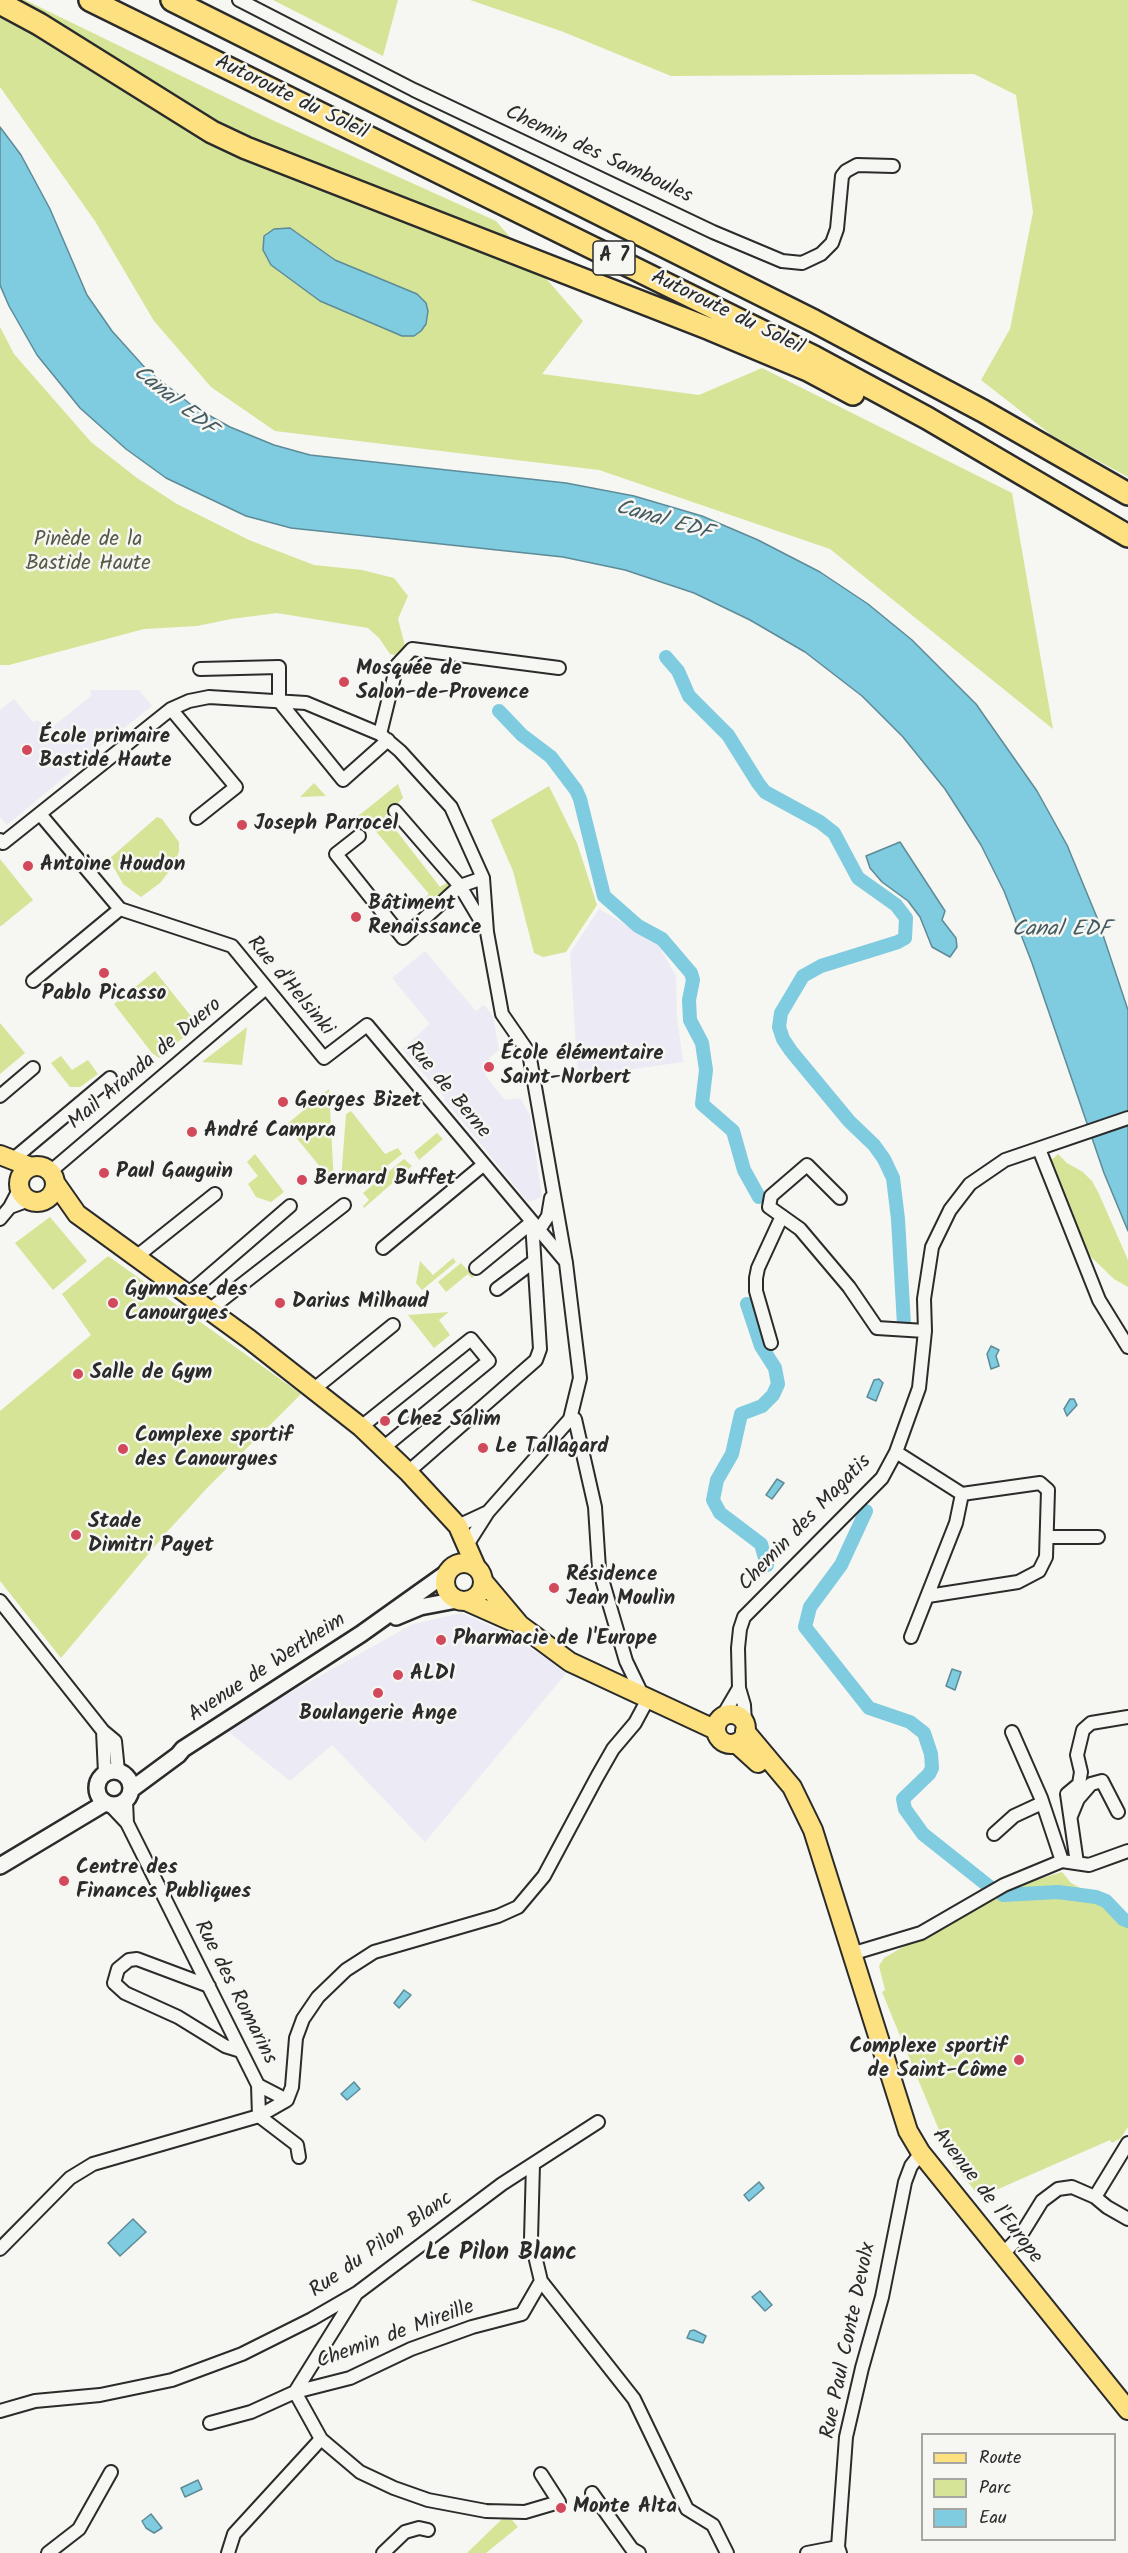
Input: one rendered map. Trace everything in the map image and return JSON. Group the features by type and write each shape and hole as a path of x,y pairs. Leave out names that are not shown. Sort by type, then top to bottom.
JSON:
{"highway":[{"name":"Autoroute du Soleil","path":"90,0 814,357 927,418 1128,536"},
{"name":"Autoroute du Soleil","path":"172,0 814,321 983,411 1128,494"},
{"path":"0,3 39,24 212,132 246,148 710,329 808,370 905,421 927,418"}],"main road":[{"path":"4,1159 188,1294 361,1427 408,1472 454,1523 480,1574 520,1625"},
{"path":"454,1523 454,1546 449,1570 445,1577 446,1588 462,1601 520,1625 570,1662 637,1690 720,1722 735,1715 742,1733"},
{"path":"449,1570 460,1563 480,1574"},
{"path":"462,1601 476,1597 480,1574"},
{"name":"Avenue de l'Europe","path":"720,1722 723,1741 742,1733 792,1787 813,1830 908,2131 921,2153 1128,2410"}],"street":[{"name":"Chemin des Samboules","path":"239,0 414,90 713,232 782,261 802,263 820,254 832,243 837,229 842,176 846,171 857,165 894,166"},
{"path":"200,669 279,667 279,701 343,780 384,737 397,665 412,649 560,668"},
{"path":"0,840 3,843 171,709 189,701 209,697 306,703 384,737 451,807 483,878 487,932 502,1014 529,1053 567,1263 580,1378 570,1419 488,1512 467,1545"},
{"path":"171,709 236,787 197,818"},
{"path":"395,811 460,886 487,932"},
{"path":"33,981 120,909 40,814"},
{"path":"359,836 336,854 403,938 460,886 483,878"},
{"name":"Rue d'Helsinki","path":"120,909 232,946 324,1058"},
{"name":"Mail Aranda de Duero","path":"36,1184 266,988"},
{"name":"Rue de Berne","path":"324,1058 367,1025 567,1263"},
{"path":"0,1096 33,1068"},
{"path":"4,1159 110,1078"},
{"name":"Chemin des Magatis","path":"742,1733 744,1705 739,1688 740,1629 744,1617 882,1478 896,1452 919,1388 926,1331 924,1299 932,1247 950,1210 970,1184 1005,1160 1128,1118"},
{"path":"1040,1149 1099,1300 1128,1347"},
{"path":"383,1248 483,1165"},
{"path":"840,1198 807,1165 771,1196 769,1207 800,1229 849,1287 876,1328 926,1331"},
{"path":"0,1219 36,1184"},
{"path":"476,1268 548,1216 553,1191"},
{"path":"136,1257 215,1194"},
{"path":"209,1310 344,1205"},
{"path":"188,1294 290,1206"},
{"path":"771,1343 756,1291 756,1278 758,1268 782,1216"},
{"path":"408,1472 536,1360 540,1349 533,1262 535,1226"},
{"path":"497,1289 533,1262"},
{"path":"314,1389 393,1325"},
{"path":"361,1427 471,1339 489,1361 383,1448"},
{"path":"0,2248 70,2178 93,2164 259,2116 287,2100 292,2087 296,2038 299,2029 303,2019 331,1983 374,1952 498,1916 518,1907 544,1876 613,1749 635,1723 637,1690 626,1661 599,1569 595,1507 575,1419"},
{"path":"896,1452 962,1494 1040,1483 1048,1490 1046,1557 1039,1571 1018,1581 928,1596"},
{"path":"911,1637 956,1523 962,1494"},
{"path":"454,1523 488,1512"},
{"path":"1047,1537 1098,1537"},
{"name":"Avenue de Wertheim","path":"129,1795 183,1749 376,1624 449,1570"},
{"path":"0,1600 103,1731 115,1742 116,1773"},
{"name":"Avenue de Wertheim","path":"376,1624 420,1607 462,1601"},
{"path":"720,1722 739,1688"},
{"path":"1077,1863 1067,1794 1079,1784 1081,1772 1077,1755 1083,1730 1091,1723 1128,1717"},
{"path":"1012,1732 1042,1803 1062,1862"},
{"name":"Avenue de Wertheim","path":"116,1773 139,1771 176,1750 183,1749"},
{"path":"0,1866 104,1801 129,1795 129,1779 116,1773"},
{"path":"104,1801 98,1782 116,1773"},
{"path":"1071,1818 1078,1799 1091,1784 1102,1781 1118,1812"},
{"name":"Rue des Romarins","path":"127,1823 129,1795"},
{"name":"Rue des Romarins","path":"104,1801 127,1823 258,2085"},
{"path":"994,1834 1014,1816 1042,1803"},
{"path":"851,1954 921,1933 1004,1885 1062,1862 1089,1865 1128,1851"},
{"path":"209,1986 137,1959 129,1960 118,1969 114,1983 125,1993 178,2017 225,2046 242,2051"},
{"path":"259,2116 258,2085 287,2100"},
{"path":"259,2116 297,2145 299,2157"},
{"name":"Rue du Pilon Blanc","path":"0,2411 35,2401 100,2395 172,2380 242,2354 312,2319 357,2293 502,2184 598,2122"},
{"path":"1095,2197 1128,2143"},
{"name":"Rue Paul Conte Devolx","path":"807,2553 839,2550 848,2429 861,2368 882,2297 905,2182 911,2166 921,2153"},
{"path":"533,2164 531,2239 541,2281 634,2399 687,2509 713,2525 727,2553"},
{"path":"1002,2256 1021,2235 1042,2201 1058,2189 1072,2187 1095,2197 1128,2219"},
{"name":"Chemin de Mireille","path":"321,2439 295,2392 350,2378 411,2349 472,2327 522,2314 541,2281"},
{"path":"210,2423 251,2412 295,2392 357,2293"},
{"path":"228,2553 234,2534 321,2439 360,2472 394,2488 428,2500 486,2511 525,2512 559,2502 541,2474"},
{"path":"48,2553 79,2529 111,2472"},
{"path":"592,2493 632,2549 639,2553"},
{"path":"383,2553 405,2532 419,2528 428,2530"}],"shaded area":[{"path":"92,690 139,690 152,706 71,769 72,771 7,825 0,817 0,710 14,699 33,722 37,720 50,729 92,695 90,692"},
{"path":"599,909 657,943 676,976 677,1017 683,1062 578,1077 570,953"},
{"path":"425,951 476,1011 484,1005 493,1016 499,1050 489,1058 495,1066 485,1075 505,1100 520,1098 530,1115 542,1197 528,1202 445,1098 402,1049 430,1024 392,978"},
{"path":"461,1613 498,1629 568,1671 425,1842 332,1745 290,1781 225,1729 413,1624"}],"green space":[{"path":"0,0 25,0 270,119 496,221 583,321 542,374 699,395 762,368 1012,493 1053,729 830,549 599,470 275,431 211,387 154,321 95,221 0,87"},
{"path":"273,0 398,0 383,56"},
{"path":"470,0 1128,0 1128,477 1054,437 981,380 1010,329 1033,212 1016,95 974,74 671,76 561,31"},
{"name":"Pinède de la Bastide Haute","path":"0,327 14,354 91,442 137,478 177,504 249,540 314,565 362,570 394,578 408,596 398,619 405,646 395,655 390,654 379,638 368,628 277,613 197,626 144,629 9,665 0,665"},
{"path":"314,783 326,796 300,797"},
{"path":"398,784 403,798 385,816 440,887 450,881 447,891 430,904 422,900 429,894 373,828 352,821"},
{"path":"549,786 577,843 597,905 566,952 543,957 534,953 513,871 491,820"},
{"path":"157,817 162,819 179,842 179,851 175,864 160,883 141,897 123,884 109,859"},
{"path":"0,859 33,900 1,926 0,926"},
{"path":"155,971 198,1025 159,1058 152,1053 114,1004"},
{"path":"0,1023 25,1053 0,1074"},
{"path":"247,1027 242,1065 202,1062"},
{"path":"61,1056 72,1070 88,1060 98,1074 80,1087 70,1087 51,1063"},
{"path":"329,1089 334,1184 286,1125"},
{"path":"351,1111 385,1154 398,1148 402,1154 361,1187 355,1182 346,1187 341,1180 346,1114"},
{"path":"437,1133 443,1139 419,1160 414,1152"},
{"path":"255,1154 284,1192 271,1202 256,1197 248,1184 258,1176 247,1162"},
{"path":"1058,1154 1067,1163 1083,1172 1092,1181 1099,1194 1128,1260 1128,1287 1114,1279 1089,1255 1050,1161"},
{"path":"404,1159 412,1166 364,1208 363,1206 369,1200 363,1193"},
{"path":"50,1217 87,1261 53,1290 15,1243"},
{"name":"Complexe sportif des Canourgues","path":"108,1256 301,1394 208,1487 166,1533 61,1658 0,1581 0,1411 91,1335 62,1294"},
{"path":"453,1258 456,1262 422,1290 416,1283 420,1261 433,1275"},
{"path":"461,1263 474,1277 468,1274 446,1292 438,1282"},
{"path":"449,1312 439,1320 450,1335 434,1348 408,1315"},
{"name":"Complexe sportif de Saint-Côme","path":"1062,1872 1071,1883 1088,1892 1098,1893 1112,1899 1120,1912 1128,1915 1128,2127 1121,2138 1112,2143 1110,2140 980,2197 953,2164 882,1992 885,1990 879,1966 884,1958 995,1896 1019,1885"},
{"path":"502,2519 512,2520 518,2527 486,2553 467,2553"}],"water":[{"name":"Canal EDF","path":"0,127 21,155 50,209 87,295 112,331 147,370 194,407 230,427 274,445 310,455 566,483 634,496 702,516 758,540 820,572 868,604 912,640 976,704 1037,791 1067,845 1098,920 1128,1010 1128,1231 1104,1173 1032,963 1004,891 981,845 945,789 903,737 862,696 805,652 750,620 694,593 625,570 563,557 291,528 246,516 166,478 126,449 80,408 37,355 9,306 0,285"},
{"path":"290,228 335,260 417,294 426,303 428,311 426,324 421,331 414,336 402,336 320,301 271,265 263,250 264,236 274,229"},
{"path":"900,842 945,911 942,920 956,938 957,947 950,957 932,947 920,917 908,901 882,882 870,868 866,856"},
{"path":"991,1346 999,1350 996,1356 999,1366 991,1369 987,1354"},
{"path":"879,1379 883,1383 876,1401 867,1397 874,1380"},
{"path":"1070,1399 1074,1399 1077,1405 1067,1416 1064,1409"},
{"path":"777,1479 784,1483 772,1499 766,1495"},
{"path":"952,1669 961,1672 955,1690 946,1686"},
{"path":"404,1990 411,1995 399,2008 394,2003"},
{"path":"354,2082 360,2089 347,2100 341,2094"},
{"path":"759,2182 764,2188 749,2201 744,2195"},
{"path":"133,2219 146,2232 120,2256 108,2243"},
{"path":"760,2291 772,2305 765,2311 752,2297"},
{"path":"694,2330 706,2336 703,2343 687,2338 690,2331"},
{"path":"198,2480 202,2489 185,2497 181,2488"},
{"path":"151,2514 162,2528 154,2533 146,2528 142,2521"}],"waterway":[{"path":"666,657 678,671 689,696 728,735 765,792 820,822 834,833 858,878 896,905 906,918 905,938 898,942 821,966 803,976 781,1013 779,1027 791,1051 849,1121 874,1145 893,1178 898,1219 904,1325"},
{"path":"499,711 522,735 551,757 576,790 604,896 638,926 662,939 691,973 693,980 689,1000 690,1020 702,1043 706,1070 702,1104 733,1131 744,1170 759,1197"},
{"path":"747,1304 761,1346 775,1368 778,1384 773,1395 762,1406 741,1414 732,1454 717,1480 713,1500 720,1513 761,1544 767,1565"},
{"path":"866,1511 841,1565 810,1607 805,1627 869,1708 910,1722 924,1733 931,1754 932,1768 929,1774 903,1799 905,1809 923,1834 991,1888"},
{"path":"1003,1895 1058,1892 1096,1897 1106,1901 1123,1919 1128,1921"}],"place":[{"name":"Mosquée de Salon-de-Provence","path":"344,682"},
{"name":"École primaire Bastide Haute","path":"27,750"},
{"name":"Joseph Parrocel","path":"242,825"},
{"name":"Antoine Houdon","path":"28,866"},
{"name":"Bâtiment Renaissance","path":"356,917"},
{"name":"Pablo Picasso","path":"104,973"},
{"name":"École élémentaire Saint-Norbert","path":"489,1067"},
{"name":"Georges Bizet","path":"283,1102"},
{"name":"André Campra","path":"192,1132"},
{"name":"Paul Gauguin","path":"104,1173"},
{"name":"Bernard Buffet","path":"302,1180"},
{"name":"Gymnase des Canourgues","path":"113,1303"},
{"name":"Darius Milhaud","path":"280,1303"},
{"name":"Salle de Gym","path":"78,1374"},
{"name":"Chez Salim","path":"385,1421"},
{"name":"Le Tallagard","path":"483,1448"},
{"name":"Complexe sportif des Canourgues","path":"123,1449"},
{"name":"Stade Dimitri Payet","path":"76,1535"},
{"name":"Résidence Jean Moulin","path":"554,1588"},
{"name":"Pharmacie de l'Europe","path":"441,1640"},
{"name":"ALDI","path":"398,1675"},
{"name":"Boulangerie Ange","path":"378,1693"},
{"name":"Centre des Finances Publiques","path":"64,1881"},
{"name":"Complexe sportif de Saint-Côme","path":"1019,2060"},
{"name":"Monte Alta","path":"561,2508"}],"district":[{"name":"Le Pilon Blanc","path":"501,2255"}]}
